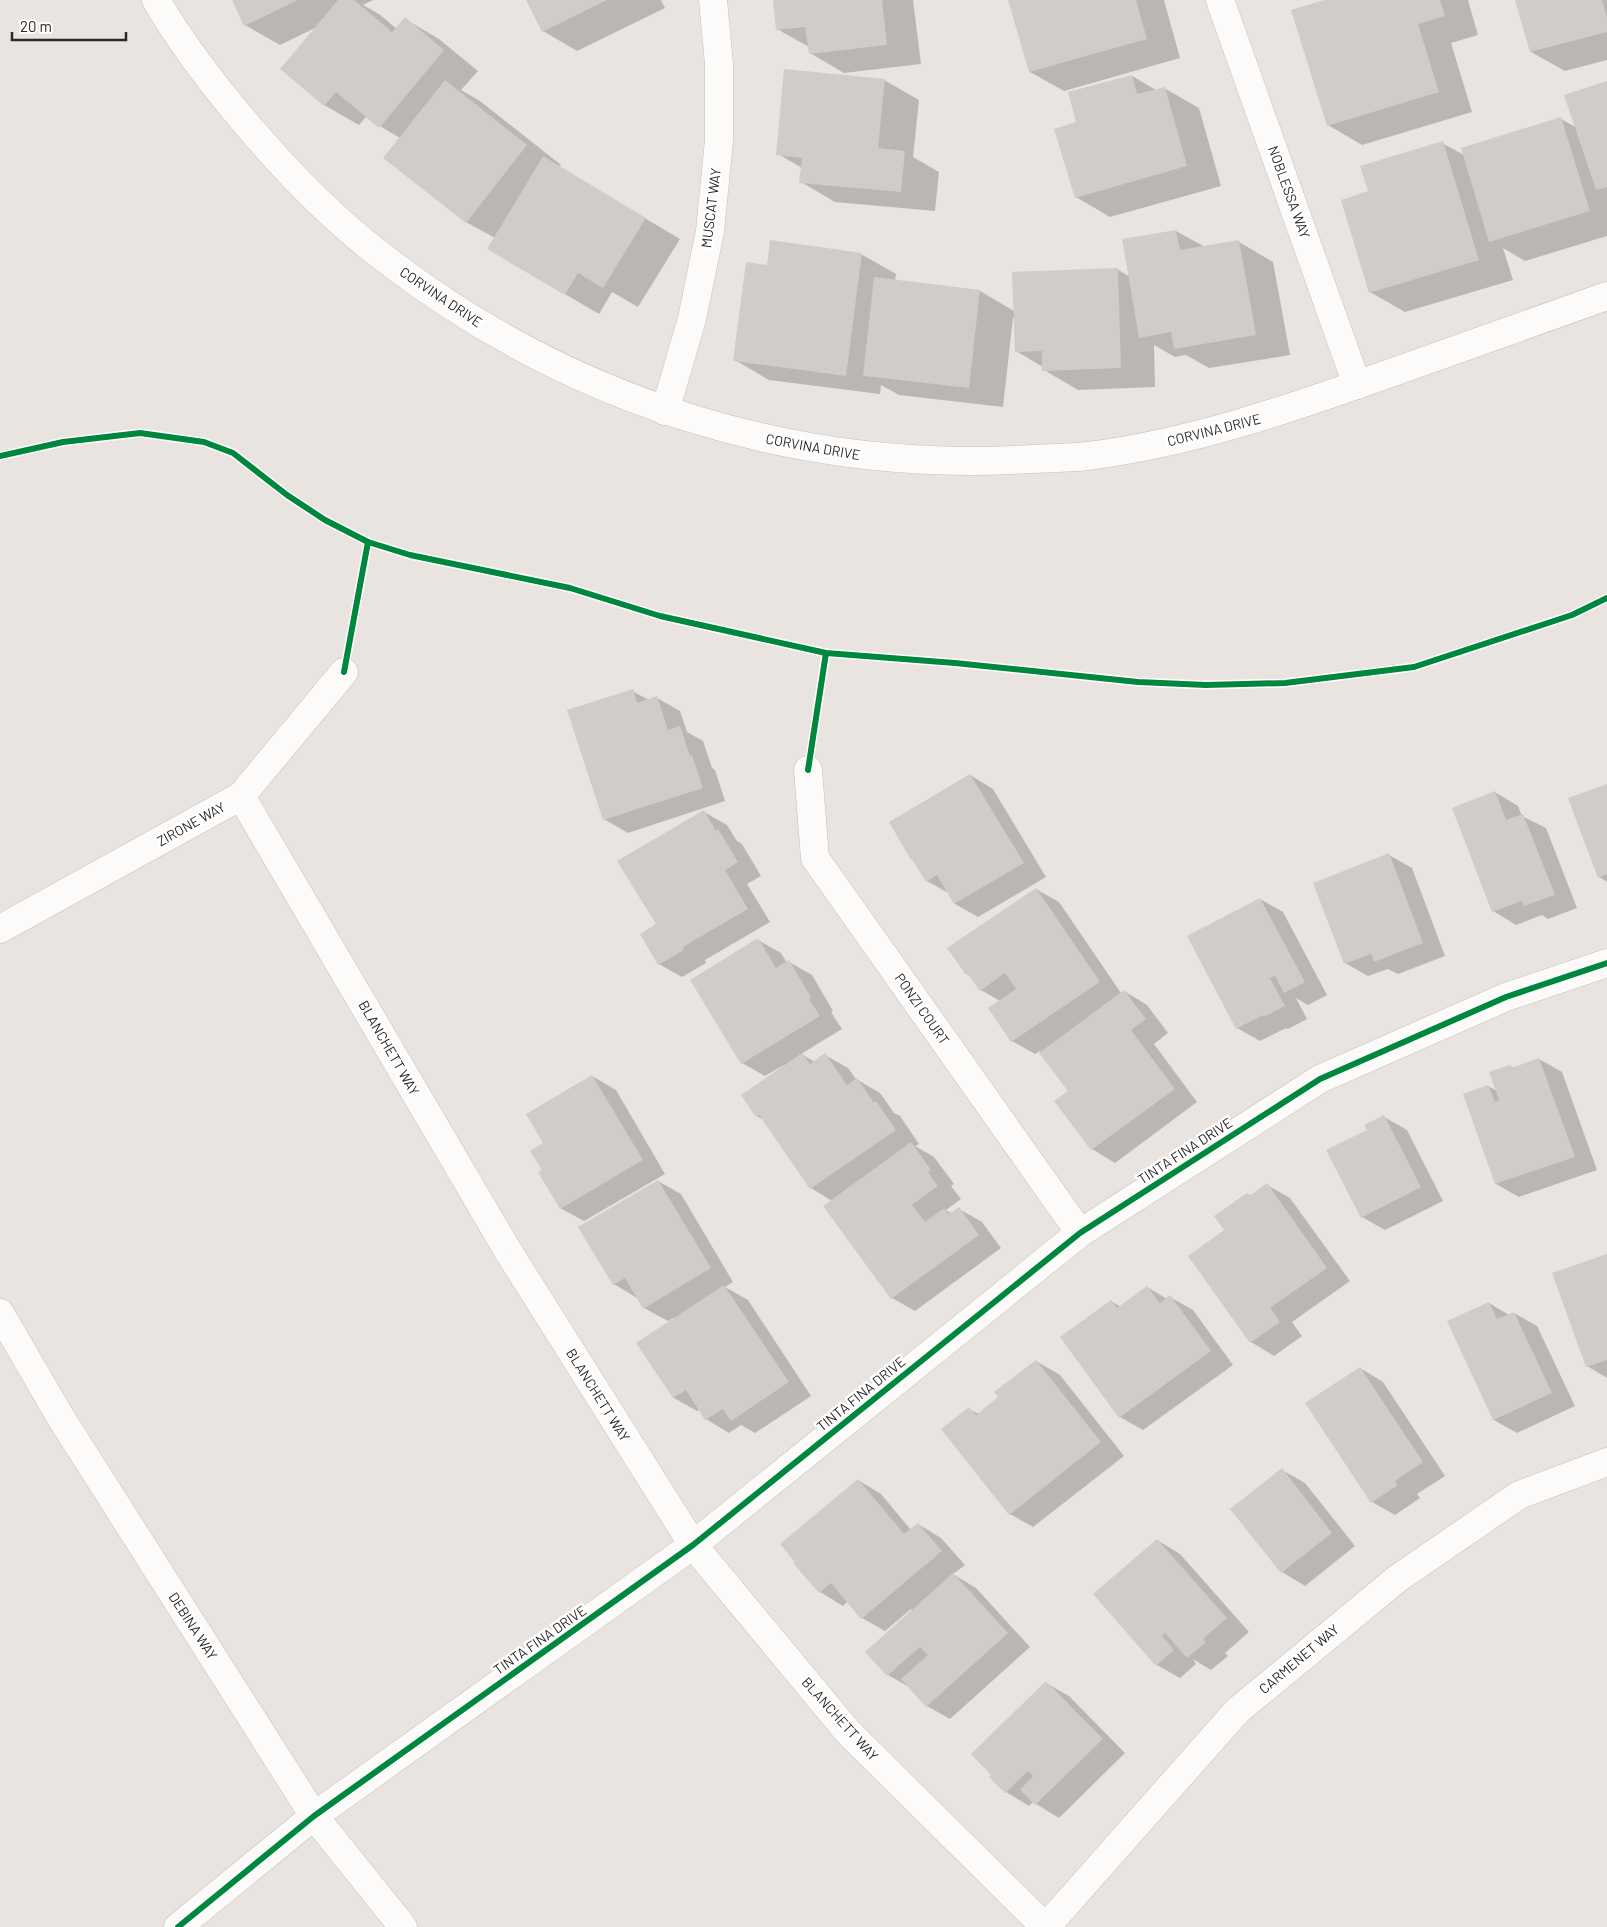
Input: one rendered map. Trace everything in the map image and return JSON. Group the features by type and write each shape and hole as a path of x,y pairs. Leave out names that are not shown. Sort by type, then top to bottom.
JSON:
{"street":[{"name":"CORVINA DRIVE","path":"156,0 210,81 279,162 330,212 384,258 472,320 566,371 665,411 734,432 803,447 874,457 980,462 1088,456 1193,438 1261,418 1607,296"},
{"name":"MUSCAT WAY","path":"665,411 692,319 710,231 719,140 719,64 713,0"},
{"name":"NOBLESSA WAY","path":"1220,0 1357,385"},
{"name":"ZIRONE WAY","path":"0,929 242,796 344,672"},
{"name":"PONZI COURT","path":"808,770 815,858 1080,1233"},
{"name":"BLANCHETT WAY","path":"242,796 508,1251 693,1546 848,1732 1046,1927"},
{"name":"TINTA FINA DRIVE","path":"178,1927 314,1816 693,1546 1080,1233 1320,1079 1506,997 1607,963"},
{"name":"DEBINA WAY","path":"0,1313 61,1418 314,1816 404,1927"},
{"name":"CARMENET WAY","path":"1046,1927 1237,1711 1397,1579 1519,1495 1607,1462"}],"building":[{"path":"232,0 298,0 244,26"},
{"path":"338,0 354,0 392,32 405,17 444,50 379,128 336,92 324,106 280,69"},
{"path":"526,0 607,0 542,32"},
{"path":"773,0 882,0 887,45 809,54 805,27 776,30"},
{"path":"1008,0 1136,0 1147,39 1029,72"},
{"path":"1324,0 1440,0 1445,16 1418,24 1439,92 1327,126 1291,10"},
{"path":"1515,0 1602,0 1607,18 1607,32 1530,52"},
{"path":"784,69 885,79 878,148 905,151 901,192 799,183 802,158 776,155"},
{"path":"1132,75 1137,94 1165,87 1187,166 1075,198 1054,129 1076,122 1068,92"},
{"path":"445,80 527,145 466,223 383,158"},
{"path":"1607,81 1607,187 1596,190 1564,95"},
{"path":"1561,117 1590,211 1489,242 1461,148"},
{"path":"1443,141 1479,260 1369,293 1341,200 1368,191 1360,166"},
{"path":"543,156 646,218 603,288 578,273 565,295 487,249"},
{"path":"1176,230 1180,250 1239,240 1256,335 1174,349 1171,332 1139,338 1122,239"},
{"path":"770,240 862,253 846,376 733,361 746,262 767,265"},
{"path":"1118,268 1121,368 1042,371 1042,351 1015,352 1012,272"},
{"path":"874,277 980,290 969,388 863,376"},
{"path":"633,689 637,703 657,696 668,730 680,726 703,788 603,820 567,710"},
{"path":"970,774 1024,863 954,904 937,875 926,882 889,822"},
{"path":"1607,784 1607,874 1598,878 1568,798"},
{"path":"1495,791 1506,820 1523,814 1555,895 1524,906 1522,901 1492,912 1452,808"},
{"path":"704,810 738,862 725,870 748,909 683,947 684,950 658,965 640,934 656,924 617,861"},
{"path":"1389,853 1423,943 1374,962 1371,954 1344,964 1313,883"},
{"path":"1036,888 1100,982 1011,1042 988,1008 1016,989 1005,973 980,991 947,948"},
{"path":"1260,898 1305,982 1284,993 1275,976 1270,978 1285,1006 1236,1029 1187,936"},
{"path":"758,938 776,968 789,960 820,1016 741,1064 690,980"},
{"path":"1124,990 1146,1019 1131,1030 1175,1089 1091,1150 1054,1101 1068,1091 1039,1053"},
{"path":"802,1053 810,1064 825,1053 847,1085 857,1078 896,1130 810,1189 759,1115 756,1117 741,1095"},
{"path":"1539,1058 1575,1157 1495,1184 1463,1094 1488,1085 1495,1102 1499,1100 1489,1072 1510,1065 1512,1068"},
{"path":"592,1075 643,1160 560,1209 538,1172 542,1170 530,1151 543,1143 526,1114"},
{"path":"1384,1115 1421,1187 1361,1218 1326,1150 1367,1130 1364,1125"},
{"path":"911,1142 931,1170 928,1172 938,1186 912,1205 925,1222 944,1208 949,1214 959,1207 979,1235 891,1299 823,1206"},
{"path":"658,1180 711,1268 643,1309 625,1278 613,1285 578,1227"},
{"path":"1267,1183 1327,1268 1270,1308 1280,1322 1250,1343 1188,1256 1224,1230 1214,1216 1247,1193 1249,1196"},
{"path":"1607,1254 1607,1360 1586,1367 1552,1273"},
{"path":"724,1285 789,1382 731,1421 723,1409 705,1420 686,1390 673,1398 636,1343"},
{"path":"1147,1286 1160,1303 1170,1295 1211,1351 1119,1418 1060,1337 1111,1300 1117,1308"},
{"path":"1489,1302 1497,1319 1514,1312 1552,1393 1493,1420 1447,1321"},
{"path":"1036,1360 1101,1442 1009,1515 941,1429 969,1407 976,1415 998,1397 994,1392"},
{"path":"1360,1367 1423,1462 1395,1481 1398,1485 1371,1503 1305,1403"},
{"path":"1282,1468 1332,1533 1281,1573 1230,1509"},
{"path":"858,1479 904,1534 918,1523 942,1551 861,1619 831,1583 819,1593 793,1563 795,1562 780,1544"},
{"path":"1157,1539 1227,1618 1203,1639 1206,1642 1187,1658 1165,1633 1162,1636 1174,1650 1156,1666 1093,1594"},
{"path":"953,1573 1008,1633 926,1707 901,1679 928,1655 920,1647 887,1676 865,1652"},
{"path":"1046,1681 1103,1739 1035,1805 1020,1790 1033,1776 1028,1771 1005,1793 989,1777 991,1775 971,1754"}],"cycle path":[{"path":"0,456 63,442 140,433 204,442 233,453 287,495 325,520 368,542 410,555 570,588 660,616 826,653 955,663 1138,682 1206,685 1285,683 1414,667 1572,615 1607,598"},
{"path":"344,672 368,542"},
{"path":"808,770 826,653"},
{"path":"178,1927 314,1816 693,1545 1080,1233 1320,1079 1506,997 1607,963"}]}
